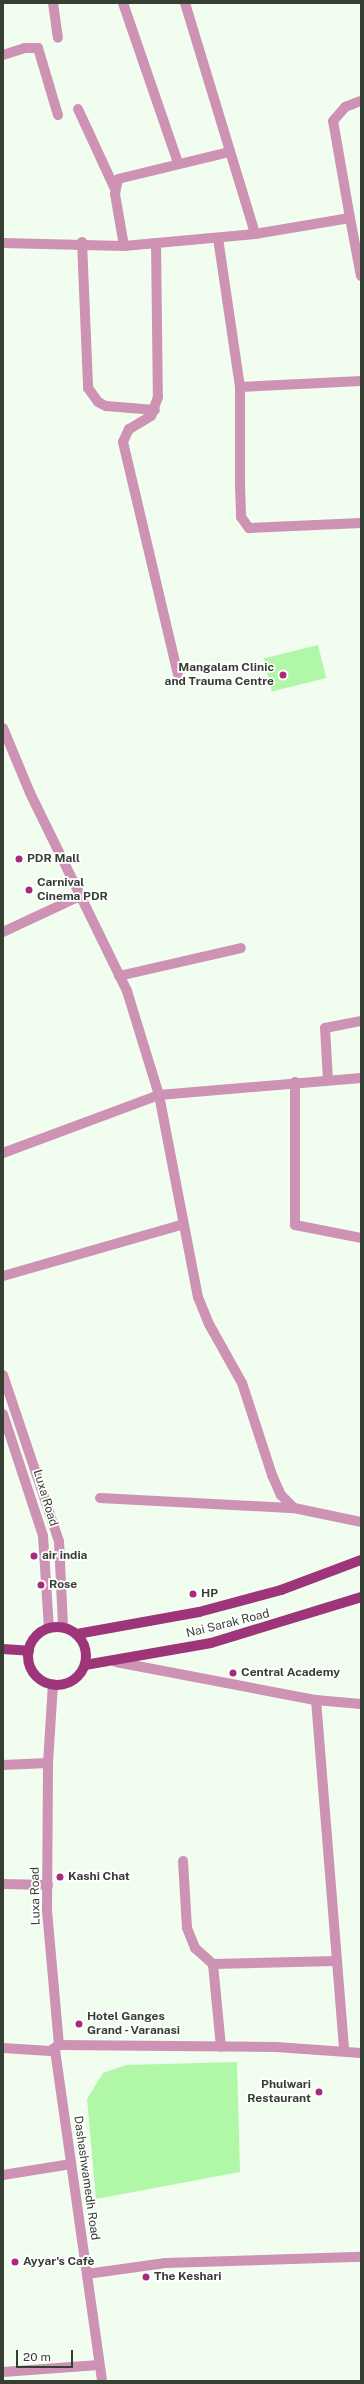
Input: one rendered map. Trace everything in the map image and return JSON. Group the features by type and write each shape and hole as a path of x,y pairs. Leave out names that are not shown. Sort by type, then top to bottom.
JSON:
{"main road":[{"name":"Nai Sarak Road","path":"77,1634 102,1631 206,1610 281,1590 361,1560"},
{"name":"Nai Sarak Road","path":"85,1665 116,1662 211,1643 361,1597"},
{"path":"63,1627 77,1634 85,1648 85,1665 72,1680 53,1684 37,1676 29,1660 29,1651 36,1636 49,1628 63,1627"},
{"path":"3,1649 29,1651"}],"street":[{"path":"53,3 58,38"},
{"path":"123,3 178,163"},
{"path":"185,3 255,234"},
{"path":"3,55 25,48 38,48 58,115"},
{"path":"361,101 345,107 332,121 361,276"},
{"path":"78,109 114,186 124,246"},
{"path":"114,186 123,176 230,152"},
{"path":"3,243 82,242 124,246 255,234 350,218"},
{"path":"218,238 240,387 242,523 258,530 361,523"},
{"path":"82,242 88,388 98,402 106,406 155,410"},
{"path":"156,243 158,397 155,410 146,421 129,429 124,451 178,674"},
{"path":"240,387 361,381"},
{"path":"3,728 80,896 119,976 144,1040 159,1095 182,1225 196,1290 209,1324 242,1383 272,1475 281,1495 294,1508"},
{"path":"3,932 80,896"},
{"path":"119,976 241,948"},
{"path":"328,1080 325,1028 361,1022"},
{"path":"3,1153 159,1095 295,1082 361,1078"},
{"path":"295,1082 295,1226 361,1238"},
{"path":"3,1276 182,1225"},
{"path":"3,1375 59,1541 63,1627"},
{"name":"Luxa Road","path":"3,1414 43,1536 49,1628"},
{"path":"100,1498 294,1508 361,1522"},
{"path":"116,1662 316,1700 361,1704"},
{"name":"Luxa Road","path":"53,1684 48,1763 48,1884 55,2049"},
{"path":"316,1700 344,2050"},
{"path":"3,1765 48,1763"},
{"path":"183,1861 190,1941 213,1964 221,2047"},
{"path":"3,1884 48,1884"},
{"path":"213,1964 337,1961"},
{"path":"3,2048 55,2049 221,2047 344,2050 361,2053"},
{"name":"Dashashwamedh Road","path":"55,2049 102,2381"},
{"path":"3,2175 72,2164"},
{"path":"87,2274 165,2263 361,2257"},
{"path":"3,2372 100,2365"}],"building":[{"path":"318,645 326,678 272,692 264,659"},
{"path":"237,2062 240,2172 96,2199 87,2099 103,2073 126,2065"}],"place":[{"name":"Mangalam Clinic and Trauma Centre","path":"283,675"},
{"name":"PDR Mall","path":"19,859"},
{"name":"Carnival Cinema PDR","path":"29,890"},
{"name":"air india","path":"34,1556"},
{"name":"Rose","path":"41,1585"},
{"name":"HP","path":"193,1594"},
{"name":"Central Academy","path":"233,1673"},
{"name":"Kashi Chat","path":"60,1877"},
{"name":"Hotel Ganges Grand - Varanasi","path":"79,2024"},
{"name":"Phulwari Restaurant","path":"319,2092"},
{"name":"Ayyar's Cafè","path":"15,2262"},
{"name":"The Keshari","path":"146,2277"}]}
